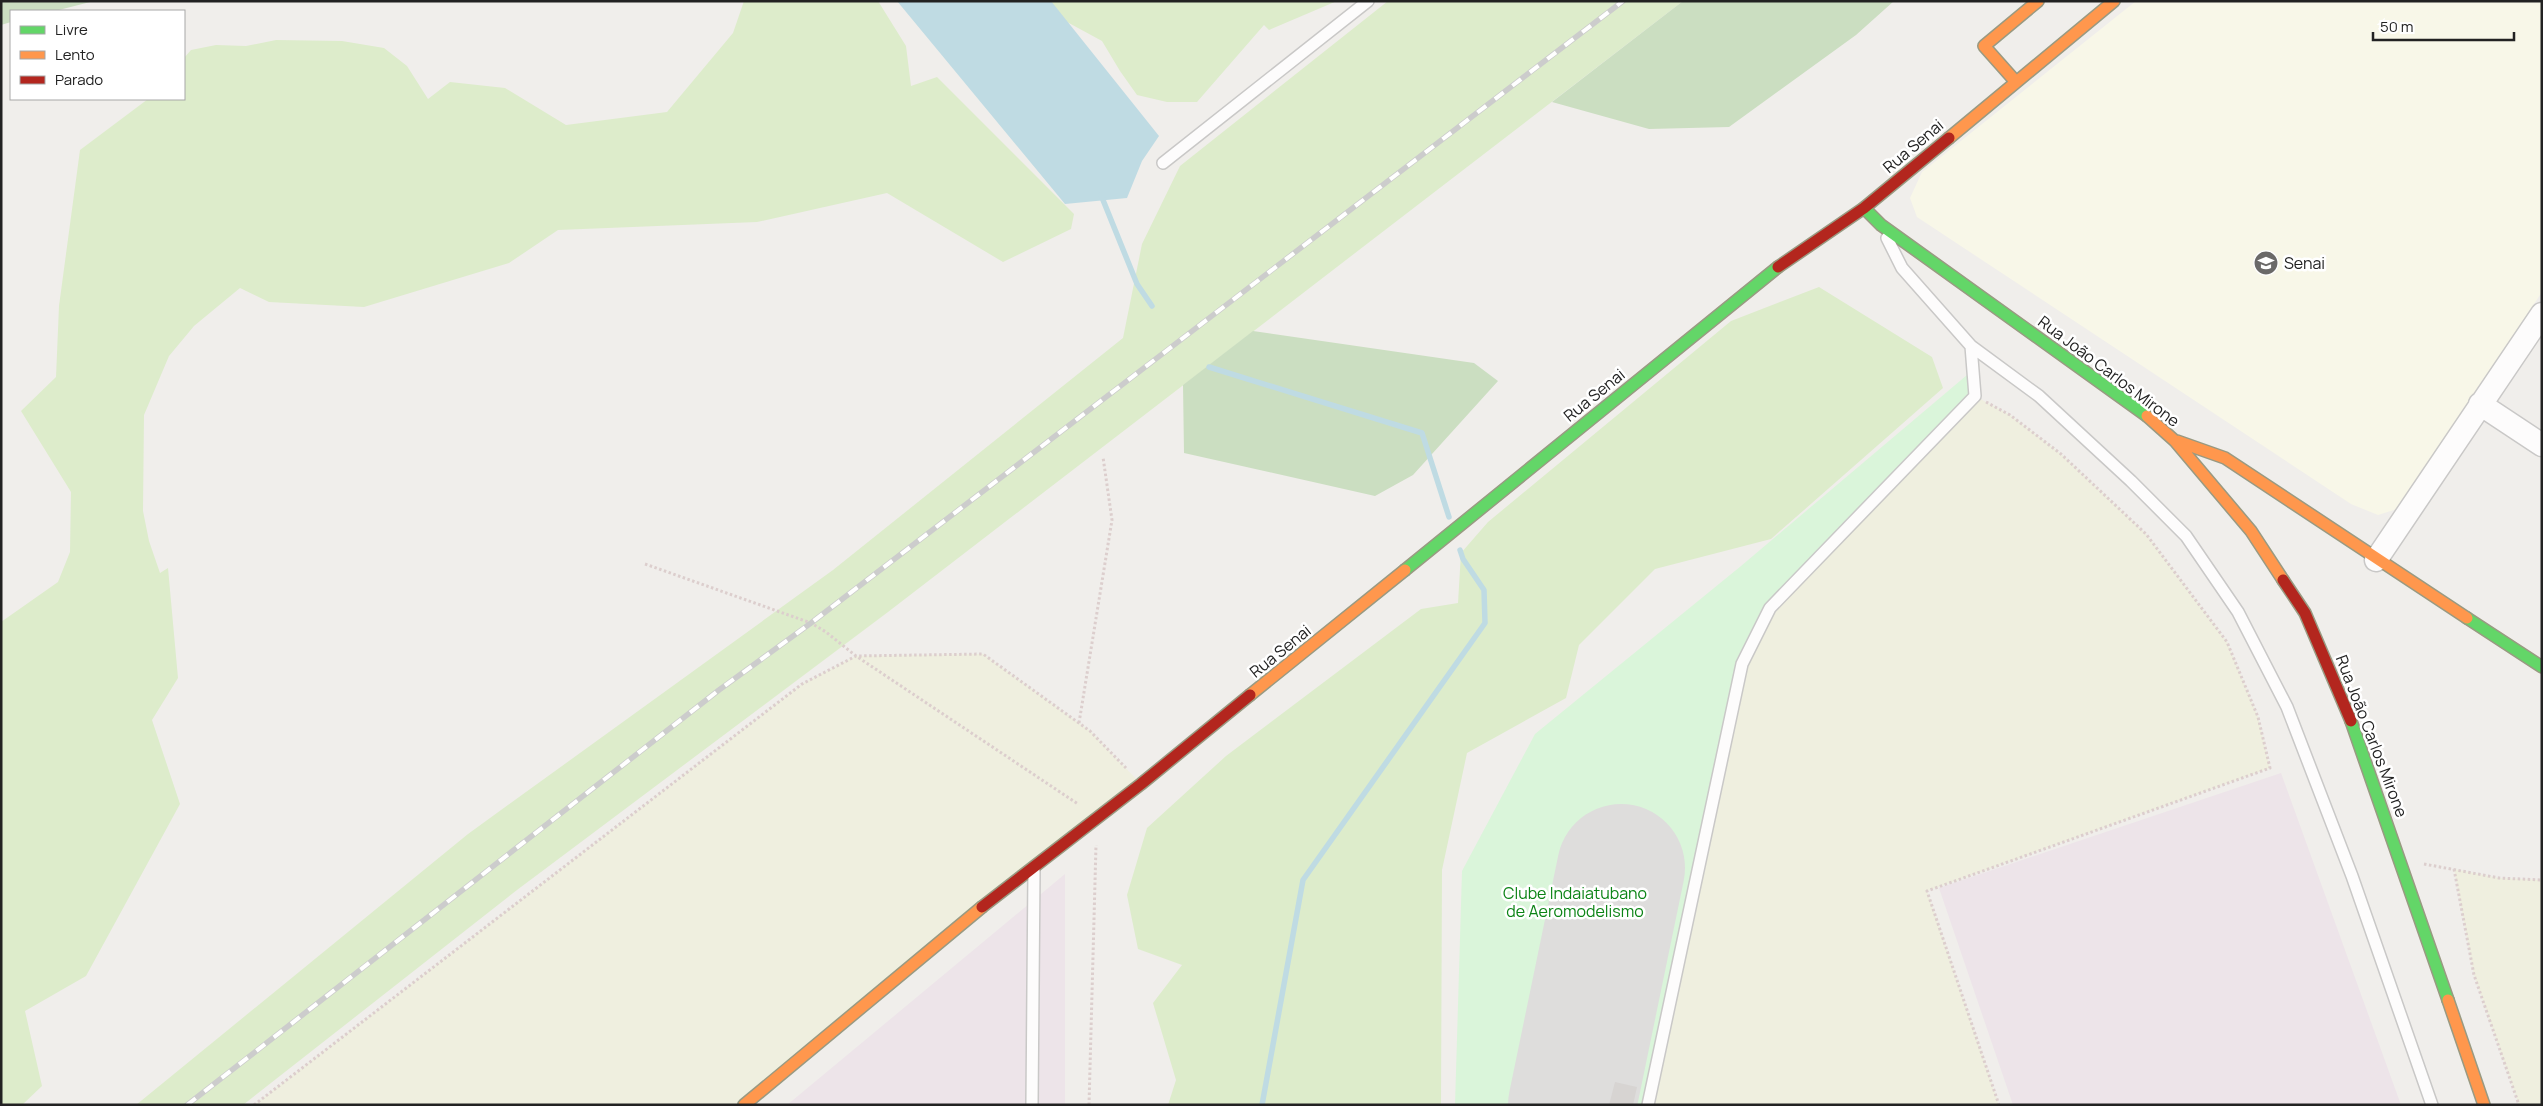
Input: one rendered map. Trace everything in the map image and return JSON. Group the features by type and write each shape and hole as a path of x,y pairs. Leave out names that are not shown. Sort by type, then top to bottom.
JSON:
{"street":[{"path":"2016,82 1984,46 2038,1"},
{"name":"Rua Senai","path":"744,1105 896,978 1141,784 1763,278 1864,208 2114,1"},
{"name":"Rua João Carlos Mirone","path":"1864,208 1881,225 2154,421 2175,441 2251,531 2305,613 2349,714 2484,1105"},
{"path":"2376,560 2542,314"},
{"path":"2480,404 2542,445"},
{"path":"2175,441 2225,458 2376,560 2542,667"}],"lane":[{"path":"1163,163 1368,1"},
{"path":"1881,225 1902,268 1971,346 2039,396 2131,481 2186,536 2238,612 2287,707 2352,876 2432,1105"},
{"path":"1648,1105 1742,664 1770,608 1974,396 1971,346"},
{"path":"1032,1105 1034,868"}],"path":[{"path":"1974,396 2010,415 2061,454 2146,534 2227,642 2258,717 2270,768 1927,891 1999,1105"},
{"path":"1079,723 1112,520 1102,457"},
{"path":"645,564 811,623 826,632 856,656 1097,817 1090,1105"},
{"path":"254,1105 802,684 856,656 983,654 1090,731 1141,784"},
{"path":"2519,1105 2474,975 2454,869 2499,878 2542,880"}],"shaded area":[{"name":"Senai","path":"2136,1 2542,1 2542,292 2397,509 2378,515 2351,504 1917,217 1910,198 1922,172"},
{"path":"2281,773 2401,1105 2013,1105 1939,888"},
{"path":"1065,874 1065,1105 787,1105"}],"green space":[{"path":"1,1 94,1 59,10 10,10 10,22 1,25"},
{"path":"744,1 878,1 906,46 911,86 937,77 1074,214 1071,229 1003,262 887,193 757,222 558,230 509,263 364,307 269,302 240,288 194,326 169,356 144,415 143,511 149,541 160,573 168,568 178,678 152,720 180,804 86,976 25,1011 42,1086 22,1105 1,1105 1,622 58,582 70,552 71,492 21,411 56,377 59,306 80,150 147,100 185,100 185,57 191,50 216,45 246,46 276,40 342,41 384,48 407,66 428,99 450,82 505,88 566,125 667,112 733,33"},
{"path":"1046,1 1337,1 1269,30 1264,25 1197,102 1167,102 1137,95 1102,41 1067,22"},
{"path":"1388,1 1683,1 888,612 517,890 243,1105 136,1105 468,834 833,570 1123,338 1142,244 1180,166"},
{"path":"1683,1 1894,1 1856,35 1729,127 1649,129 1552,102"},
{"path":"1819,287 1932,357 1943,388 1771,539 1655,569 1579,645 1566,698 1467,753 1442,870 1441,1105 1168,1105 1176,1080 1153,1003 1182,965 1138,949 1127,895 1147,828 1226,756 1421,609 1458,603 1461,553 1488,522 1731,321"},
{"path":"1253,331 1474,363 1498,381 1413,475 1375,496 1184,453 1183,385"},
{"name":"Clube Indaiatubano de Aeromodelismo","path":"1967,375 1975,396 1770,608 1742,664 1648,1105 1455,1105 1462,871 1535,734 1741,566"},
{"path":"1975,396 2010,415 2061,454 2146,534 2227,642 2258,717 2270,768 1927,891 1999,1105 1648,1105 1742,664 1770,608"},
{"path":"983,654 1090,731 1141,784 744,1105 254,1105 802,684 856,656"},
{"path":"2454,869 2499,878 2542,880 2542,1105 2519,1105 2474,975"}],"water":[{"path":"897,1 1051,1 1159,136 1142,161 1127,198 1065,204"}],"building":[{"path":"1615,1082 1637,1087 1633,1105 1609,1105"}],"waterway":[{"path":"1101,195 1137,284 1152,306"},
{"path":"1209,367 1422,433 1449,517"},
{"path":"1262,1105 1303,880 1485,623 1484,590 1463,559 1460,550"}],"runway":[{"path":"1572,1105 1621,868"}],"railway":[{"path":"187,1105 719,690 811,623 1623,1"}],"traffic: fast":[{"path":"1864,208 1881,225 2147,416"},
{"path":"1405,570 1778,267"},
{"path":"2467,618 2542,667"},
{"path":"2351,721 2448,1000"}],"traffic: slow":[{"path":"2016,82 1984,46 2038,1"},
{"path":"1949,138 2114,1"},
{"path":"2147,416 2175,441 2251,531 2283,580"},
{"path":"2177,441 2225,458 2467,618"},
{"path":"1250,695 1405,570"},
{"path":"744,1105 982,907"},
{"path":"2448,1000 2484,1105"}],"traffic: jam":[{"path":"1778,267 1864,208 1949,138"},
{"path":"2283,580 2305,613 2351,721"},
{"path":"982,907 1141,784 1250,695"}],"place":[{"name":"Senai","path":"2266,263"}]}
